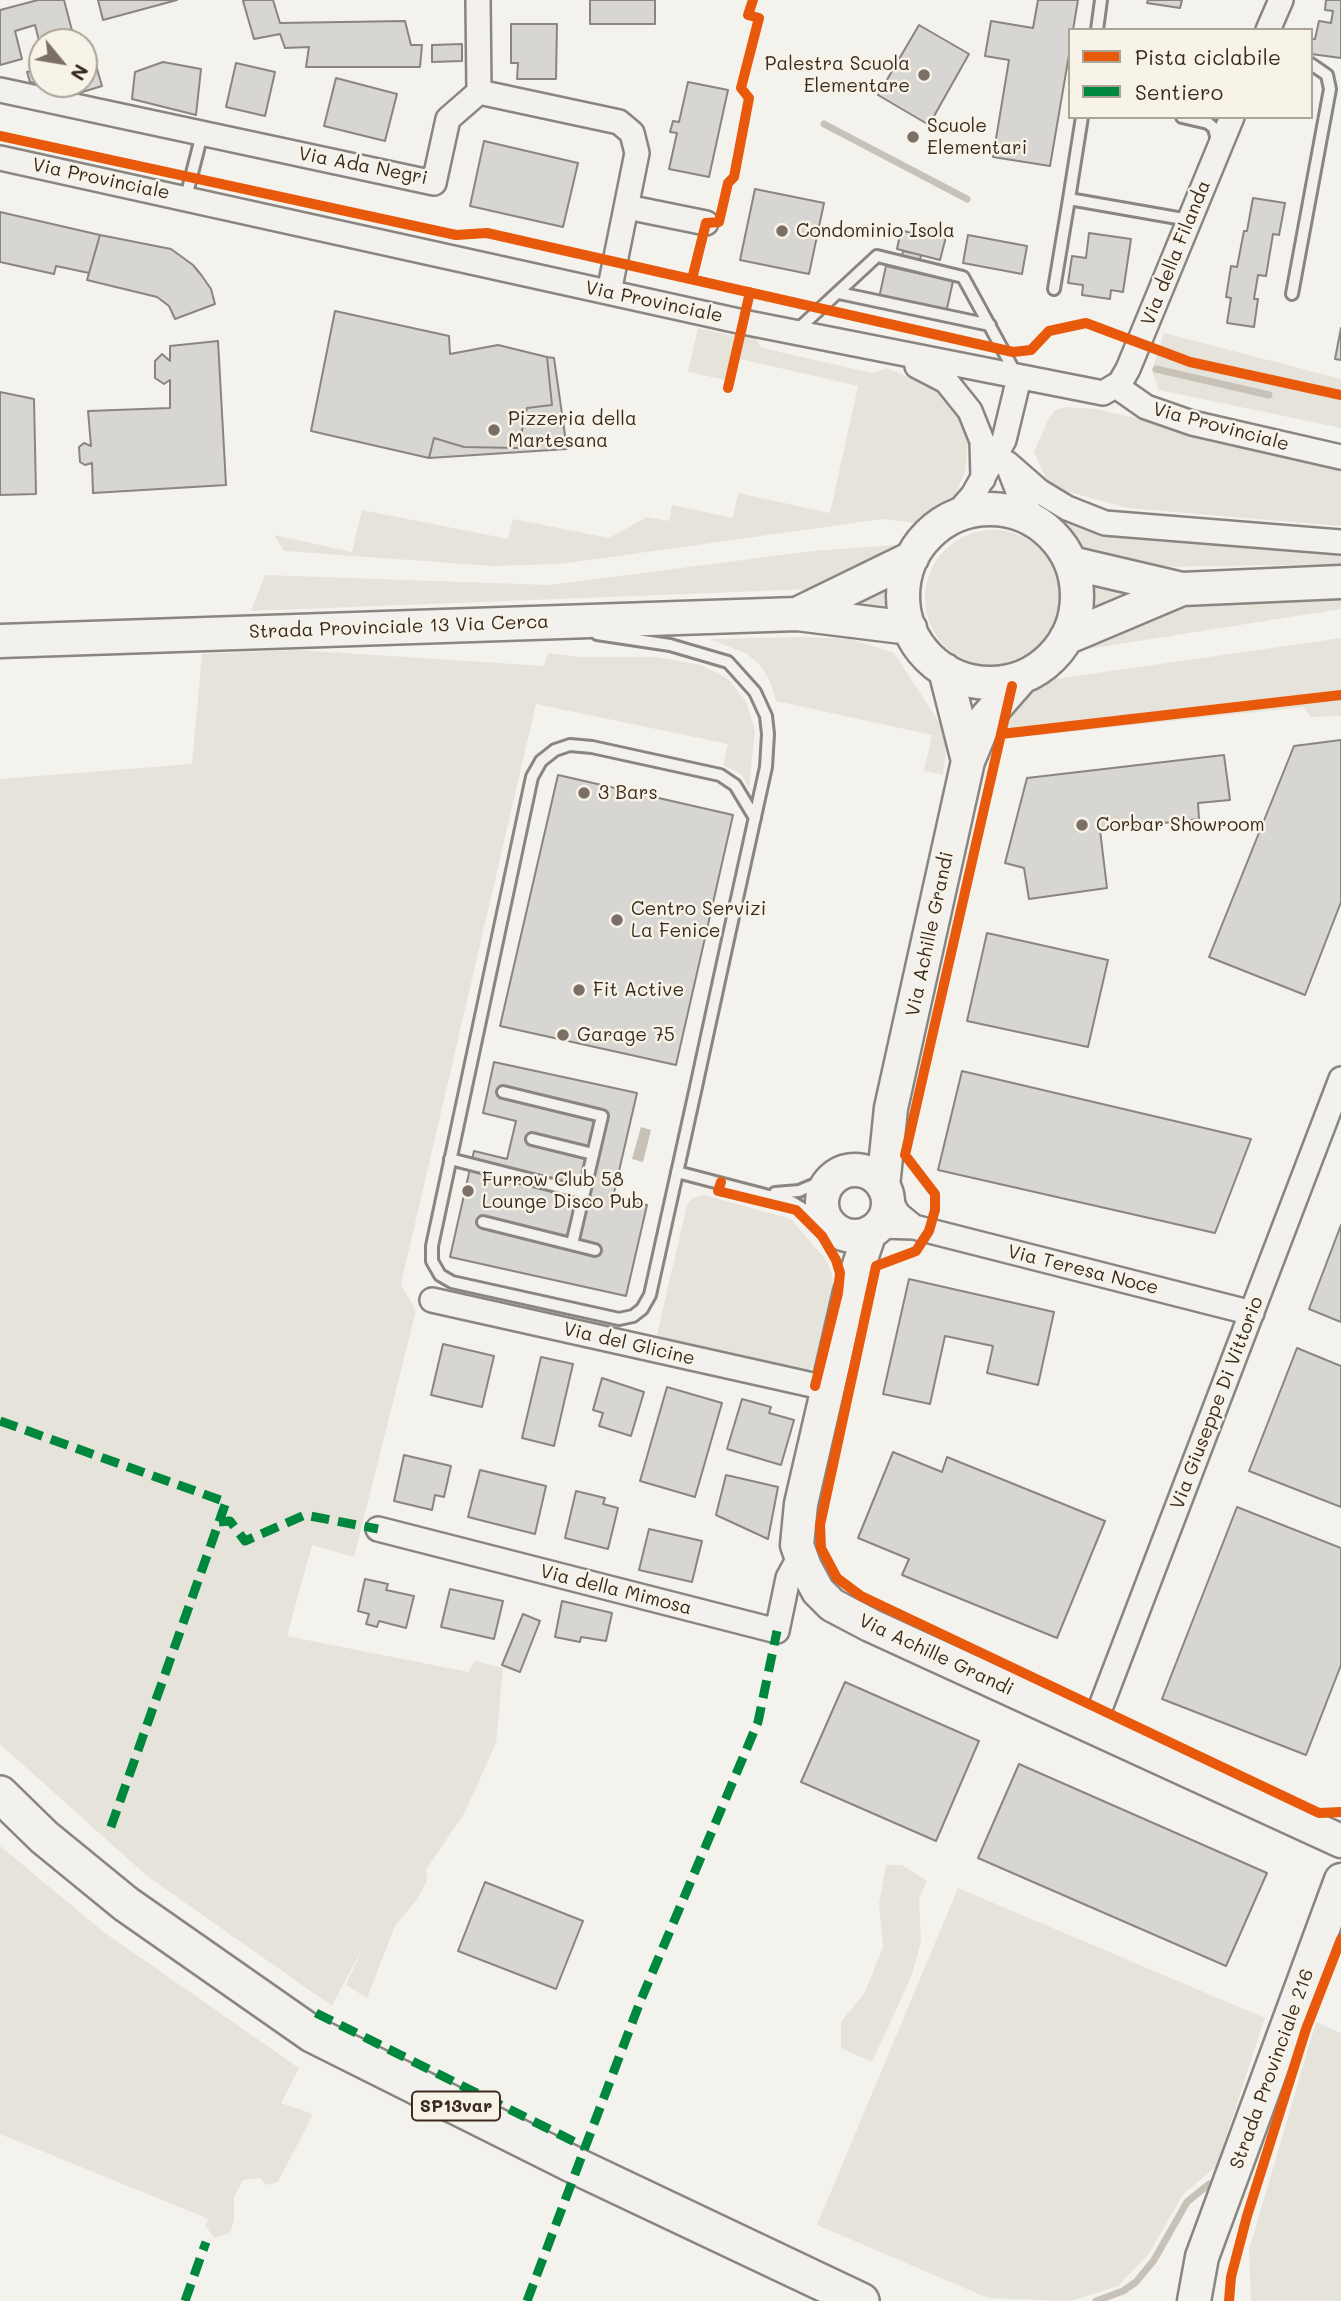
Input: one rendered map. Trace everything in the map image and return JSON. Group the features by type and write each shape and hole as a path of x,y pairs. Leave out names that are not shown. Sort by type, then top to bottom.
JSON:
{"main road":[{"name":"SP13var","path":"0,1794 44,1837 126,1905 312,2034 578,2166 861,2301"}],"street":[{"path":"478,0 479,92 619,122 632,133 637,147 609,292"},
{"path":"1269,28 1281,0"},
{"name":"Via Ada Negri","path":"0,90 434,183 448,119 479,92"},
{"name":"Via della Filanda","path":"1116,386 1128,369 1231,119"},
{"name":"Via Provinciale","path":"0,158 886,352 1097,394 1116,386 1146,407 1192,423 1341,457"},
{"path":"627,207 706,223"},
{"path":"886,352 930,372 955,390 973,416 982,441 983,479"},
{"path":"954,517 983,479 1004,440 1019,378"},
{"path":"1004,440 1007,463 1019,494 1035,521"},
{"path":"1007,463 1048,496 1079,514 1105,523 1341,542"},
{"name":"Strada Provinciale 13 Via Cerca","path":"990,509 1014,512 1035,521 1057,540 1071,563 1077,588 1076,614 1066,638 1047,662 1021,678 995,683 969,681 945,670 924,652 909,628 904,605 905,581 912,558 930,534 954,517 990,509"},
{"name":"Strada Provinciale 13 Via Cerca","path":"797,614 912,558"},
{"name":"Strada Provinciale 13 Via Cerca","path":"1071,563 1182,589 1341,582"},
{"name":"Strada Provinciale 13 Via Cerca","path":"1066,638 1182,589"},
{"name":"Strada Provinciale 13 Via Cerca","path":"0,641 797,614 909,628"},
{"name":"Via Achille Grandi","path":"945,670 968,761"},
{"name":"Via Achille Grandi","path":"891,1108 968,761 995,705 1021,678"},
{"name":"Via Giuseppe Di Vittorio","path":"1093,1727 1341,1079"},
{"path":"850,1292 847,1262 833,1227 823,1212 822,1198 840,1174 881,1132 891,1108"},
{"path":"833,1227 850,1236 874,1229 887,1212 891,1108"},
{"path":"840,1174 867,1172 886,1191 898,1214 914,1227"},
{"name":"Via Teresa Noce","path":"874,1229 914,1227 1252,1313"},
{"name":"Via Achille Grandi","path":"874,1229 850,1292 801,1504 797,1532 800,1556 818,1591 843,1612 1341,1841"},
{"name":"Via del Glicine","path":"432,1300 826,1388"},
{"name":"Via della Mimosa","path":"378,1529 777,1631 788,1578 800,1556"},
{"name":"Strada Provinciale 216","path":"1194,2301 1202,2257 1341,1880"},
{"name":"Strada Provinciale 216","path":"1175,2301 1202,2257"}],"lane":[{"path":"1097,28 1101,0"},
{"path":"1292,294 1330,89 1327,75 1313,65"},
{"path":"1054,289 1082,119"},
{"path":"1191,119 1208,123 1216,132 1218,150"},
{"path":"1208,123 1217,119"},
{"path":"186,197 202,134"},
{"path":"1069,199 1189,220"},
{"path":"794,332 877,256 963,277 1019,378"},
{"path":"839,293 990,325"},
{"path":"522,622 670,645 728,662 755,692 766,716 767,762 650,1295 642,1309 633,1317 619,1319 452,1282 440,1275 432,1261 432,1246 532,777 541,761 555,750 570,745 592,747 720,775 735,785 754,818"},
{"path":"503,1092 602,1116 572,1244"},
{"path":"532,1139 593,1154"},
{"path":"450,1159 584,1193"},
{"path":"677,1172 766,1193 792,1202 833,1227"},
{"path":"766,1193 799,1191 840,1174"},
{"path":"483,1222 595,1250"}],"shaded area":[{"path":"698,328 739,337 741,332 752,334 762,348 872,373 887,368 933,388 951,401 968,441 965,471 956,493 939,512 915,523 883,519 560,564 493,566 284,551 274,535 352,552 362,510 508,539 513,519 609,538 647,517 669,521 672,505 733,518 738,493 830,513 858,386 736,358 730,381 688,372"},
{"path":"1164,333 1341,379 1341,428 1159,390 1152,371"},
{"path":"1065,407 1095,409 1341,463 1341,526 1127,508 1062,490 1046,478 1034,452 1049,418 1055,410"},
{"path":"1045,512 1086,531 1104,535 1341,551 1341,564 1164,567 1085,548"},
{"path":"993,530 1019,535 1041,550 1056,572 1061,598 1056,624 1041,646 1019,661 993,666 967,661 945,646 930,624 925,598 930,572 945,550 967,535"},
{"path":"895,545 893,558 813,589 251,611 265,575 549,585 813,551"},
{"path":"1091,579 1148,590 1090,612"},
{"path":"894,583 899,618 832,606"},
{"path":"1341,598 1341,609 1075,651 1169,607"},
{"path":"1341,638 1341,716 1311,717 1303,707 984,741 1003,717 1049,680"},
{"path":"710,639 850,639 894,653 939,722 946,748 943,775 924,771 932,735 776,701 770,681 760,665 747,654"},
{"path":"299,650 544,666 548,653 579,657 657,657 701,665 727,678 746,701 755,730 749,788 741,774 723,765 728,744 536,704 401,1284 416,1311 354,1557 312,1545 287,1636 468,1672 475,1661 503,1668 496,1743 465,1812 426,1870 427,1881 416,1901 395,1926 367,1998 346,1985 364,1945 332,2006 147,1876 0,1744 0,779 192,764 202,654"},
{"path":"641,1127 651,1130 643,1162 632,1159"},
{"path":"704,1195 791,1219 826,1260 832,1273 834,1297 818,1365 803,1373 656,1339 687,1205 693,1198"},
{"path":"0,1846 105,1933 299,2068 281,2103 313,2114 278,2182 266,2185 260,2178 243,2180 234,2197 234,2220 230,2233 215,2238 205,2226 209,2219 0,2134"},
{"path":"886,1865 902,1865 927,1881 919,1898 921,1941 912,1975 872,2062 841,2048 841,2022 865,1992 883,1947 879,1904"},
{"path":"958,1888 1265,2018 1216,2167 1183,2194 1148,2255 1118,2286 1070,2301 988,2298 817,2225"},
{"path":"1316,2022 1341,2033 1341,2301 1251,2301 1249,2250"}],"building":[{"path":"38,0 64,0 71,28 36,28 35,25 15,31 22,59 0,65 0,10"},
{"path":"98,0 177,0 103,20"},
{"path":"273,0 280,23 405,21 411,45 422,45 420,67 306,67 309,47 285,48 280,34 254,39 243,1"},
{"path":"590,0 655,0 655,24 590,24"},
{"path":"1038,0 1078,0 1073,28 1068,28 1068,61 1050,166 993,157 1009,60 985,56 991,21 1033,28"},
{"path":"1148,0 1182,0 1180,8 1147,3"},
{"path":"1326,0 1341,0 1341,58 1313,54 1313,39 1319,21 1331,23 1333,11 1325,10"},
{"path":"511,24 557,24 556,79 517,79 518,63 511,63"},
{"name":"Palestra Scuola Elementare","path":"919,25 969,54 929,125 878,95"},
{"path":"462,44 462,61 432,62 432,45"},
{"path":"163,62 201,69 196,115 132,99 135,72"},
{"path":"236,63 275,72 265,116 226,107"},
{"path":"336,78 397,94 385,141 324,126"},
{"path":"688,82 728,90 709,177 669,169 677,133 670,132 673,121 679,122"},
{"path":"484,141 578,163 563,227 470,206"},
{"name":"Condominio Isola","path":"755,189 824,203 809,274 740,260"},
{"path":"1253,198 1285,203 1279,235 1273,234 1266,276 1258,275 1254,299 1258,299 1254,327 1227,323 1231,298 1226,297 1231,266 1237,267"},
{"path":"0,212 100,235 89,273 56,266 54,274 0,262"},
{"path":"913,224 947,233 940,260 897,249 901,230 911,233"},
{"path":"1089,233 1131,239 1123,292 1111,290 1110,299 1082,295 1083,285 1068,283 1072,256 1086,258"},
{"path":"100,235 171,249 193,265 202,276 211,289 215,304 175,319 169,306 157,297 87,280"},
{"path":"968,235 1027,246 1022,274 963,263"},
{"path":"903,251 921,255 917,273 899,269"},
{"path":"886,266 953,281 946,313 879,298"},
{"path":"335,311 449,336 450,354 498,345 547,357 552,405 527,408 518,448 464,447 434,438 429,458 311,431"},
{"path":"1341,328 1341,360 1335,359"},
{"path":"218,341 226,485 93,493 92,463 85,465 80,462 79,447 84,443 91,446 88,411 170,408 170,380 164,384 155,378 155,361 162,354 170,361 170,346"},
{"path":"547,357 554,358 567,449 429,458 434,438 464,447 518,448 527,408 552,405"},
{"path":"0,392 34,399 36,494 0,495"},
{"path":"1341,740 1341,902 1305,995 1209,957 1294,746"},
{"name":"Corbar Showroom","path":"1224,755 1230,800 1198,803 1199,819 1100,830 1107,888 1029,899 1024,868 1005,863 1027,778"},
{"name":"Centro Servizi La Fenice","path":"558,775 733,815 676,1065 500,1026"},
{"path":"987,933 1108,960 1088,1047 967,1021"},
{"path":"494,1062 637,1093 613,1197 647,1205 626,1296 450,1257 474,1151 507,1159 516,1121 483,1113"},
{"path":"962,1071 1251,1139 1215,1233 938,1170"},
{"path":"1341,1225 1341,1322 1309,1309"},
{"path":"909,1279 1054,1312 1038,1385 987,1373 993,1346 945,1336 930,1404 883,1394"},
{"path":"443,1344 494,1356 482,1407 431,1395"},
{"path":"1297,1348 1341,1366 1341,1507 1249,1471"},
{"path":"541,1357 573,1364 554,1446 522,1438"},
{"path":"602,1378 644,1392 631,1436 599,1426 603,1413 593,1410"},
{"path":"667,1387 722,1403 695,1497 640,1481"},
{"path":"742,1399 771,1407 769,1413 794,1420 781,1465 727,1449"},
{"path":"893,1452 942,1472 947,1457 1105,1521 1057,1638 902,1575 909,1559 858,1538"},
{"path":"404,1455 451,1466 444,1497 435,1495 432,1510 394,1501"},
{"path":"480,1470 546,1486 535,1534 468,1517"},
{"path":"726,1475 778,1487 768,1539 716,1515"},
{"path":"576,1491 605,1498 603,1504 618,1508 608,1549 565,1538"},
{"path":"1237,1507 1341,1548 1341,1665 1306,1755 1162,1699"},
{"path":"649,1529 702,1541 692,1582 639,1570"},
{"path":"365,1579 388,1584 386,1590 414,1596 406,1628 379,1621 377,1627 366,1624 369,1614 358,1611"},
{"path":"450,1589 503,1601 494,1639 441,1627"},
{"path":"562,1601 612,1613 606,1641 581,1637 580,1642 555,1637"},
{"path":"523,1614 540,1621 520,1672 502,1665"},
{"path":"845,1682 979,1741 936,1841 801,1782"},
{"path":"1019,1764 1267,1873 1226,1966 978,1858"},
{"path":"485,1882 583,1921 556,1989 458,1951"}],"waterway":[{"path":"824,124 967,199"},
{"path":"1156,369 1269,395"},
{"path":"1096,2301 1123,2291 1136,2282 1154,2260 1187,2202 1209,2184"}],"marked path":[{"path":"0,1421 226,1502 108,1835"},
{"path":"219,1522 230,1521 245,1541 305,1515 378,1529"},
{"path":"527,2301 640,2002 758,1722 777,1631"},
{"path":"316,2013 585,2147"},
{"path":"185,2301 206,2242"}],"cycle path":[{"path":"692,279 706,223 719,222 728,183 734,177 749,98 741,88 759,18 748,15 753,0"},
{"path":"0,136 456,235 487,233 1013,352 1031,350 1049,331 1086,323 1190,362 1341,395"},
{"path":"728,388 750,292"},
{"path":"1012,686 905,1155 935,1194 935,1210 929,1231 916,1251 876,1266 820,1525 821,1548 837,1578 861,1596 1319,1813 1341,1812"},
{"path":"1001,734 1341,695"},
{"path":"721,1182 718,1191 796,1210 822,1236 836,1260 840,1273 838,1293 815,1386"},
{"path":"1229,2301 1231,2277 1247,2216 1306,2029 1341,1939"}],"place":[{"name":"Palestra Scuola Elementare","path":"924,75"},
{"name":"Scuole Elementari","path":"913,137"},
{"name":"Condominio Isola","path":"782,231"},
{"name":"Pizzeria della Martesana","path":"494,430"},
{"name":"3 Bars","path":"584,793"},
{"name":"Corbar Showroom","path":"1082,825"},
{"name":"Centro Servizi La Fenice","path":"617,920"},
{"name":"Fit Active","path":"579,990"},
{"name":"Garage 75","path":"563,1035"},
{"name":"Furrow Club 58 Lounge Disco Pub","path":"468,1191"}]}
